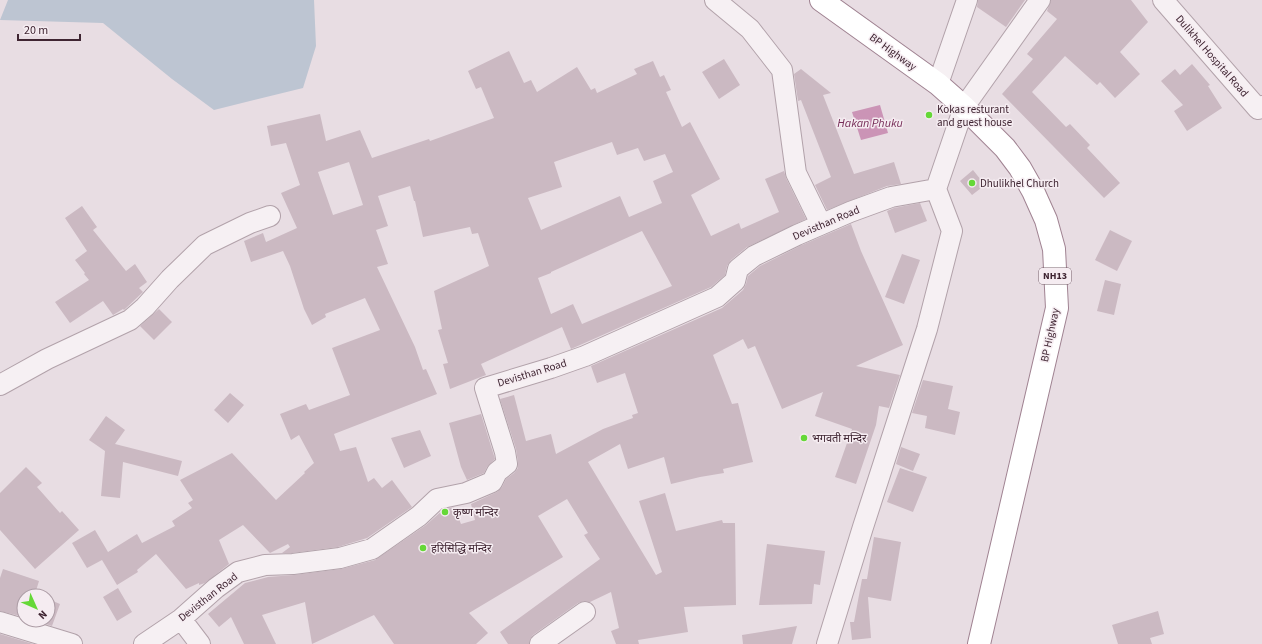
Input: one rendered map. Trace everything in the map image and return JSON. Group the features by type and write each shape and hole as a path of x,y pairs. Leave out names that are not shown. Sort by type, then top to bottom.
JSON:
{"highway":[{"name":"BP Highway","path":"821,0 938,84 964,107 1005,148 1020,168 1033,191 1046,220 1054,249 1057,308 979,644"}],"street":[{"path":"715,0 750,29 782,70 796,173 821,224"},
{"path":"938,84 967,0"},
{"path":"827,644 865,520 927,329 952,231 936,188 964,107 1040,0"},
{"name":"Dulikhel Hospital Road","path":"1163,0 1258,108 1262,106"},
{"name":"Devisthan Road","path":"144,644 181,619 216,588 238,572 265,565 314,562 340,558 372,549 419,516 437,499 466,493 492,482 497,472 507,464 505,452 485,388 585,356 717,296 735,281 738,269 754,256 821,224 891,197 936,188"},
{"path":"0,385 47,359 130,320 145,307 170,279 205,245 250,223 270,216"},
{"path":"540,644 585,612"},
{"path":"181,619 200,644"},
{"path":"0,622 72,644"}],"shaded area":[{"path":"8,0 314,0 316,46 303,88 214,110 172,79 103,23 0,20"}],"water":[{"name":"Hakan Phuku","path":"880,105 888,133 861,140 852,112"}],"building":[{"path":"978,0 1025,0 1006,27 977,7"},
{"path":"1051,0 1131,0 1148,22 1120,52 1140,74 1115,98 1100,82 1097,85 1065,56 1032,92 1066,127 1070,124 1090,145 1087,148 1120,183 1104,198 1002,94 1033,59 1027,54 1057,19 1047,11"},
{"path":"509,51 524,83 531,80 537,92 577,67 591,90 595,88 597,93 637,74 634,69 653,61 660,77 664,75 671,90 666,92 682,127 690,122 720,179 691,195 711,236 739,223 741,229 779,212 765,179 784,171 806,219 747,247 731,260 727,266 725,275 711,287 571,349 562,327 481,364 486,375 450,389 443,364 448,363 438,330 442,329 434,291 489,266 478,233 472,234 470,227 423,237 410,186 378,196 388,226 376,230 388,264 377,267 415,347 423,370 426,369 437,394 334,434 340,451 356,447 368,482 374,478 382,488 392,480 412,507 367,538 338,547 292,553 282,553 290,547 288,544 270,553 243,525 219,540 229,564 205,583 199,585 199,583 186,589 156,554 137,570 138,572 117,585 102,560 87,568 72,543 95,530 108,552 137,534 142,543 175,526 172,521 192,508 188,503 193,500 180,480 232,453 276,500 314,463 299,435 291,440 280,414 306,404 309,410 350,395 332,348 380,330 365,298 325,314 326,317 312,325 304,309 290,266 283,251 251,262 244,241 263,233 266,242 297,228 281,193 300,185 286,143 271,146 267,126 320,114 326,141 360,130 372,158 429,139 430,141 494,118 481,87 476,89 468,71","holes":["612,142 617,155 638,148 644,161 665,154 673,172 653,181 662,203 629,217 620,196 541,230 528,198 562,187 554,162","349,162 363,205 333,215 318,172","642,231 672,286 582,324 573,304 551,314 538,278"]},
{"path":"724,59 740,85 719,99 702,72"},
{"path":"1192,64 1210,85 1208,86 1222,108 1187,131 1174,111 1183,105 1161,81 1175,69 1180,75"},
{"path":"801,69 831,93 823,95 854,174 894,162 901,184 887,186 827,210 815,185 831,177 801,100 798,101 794,74"},
{"name":"Dhulikhel Church","path":"973,170 985,185 972,195 960,181"},
{"path":"920,203 927,221 895,233 887,211 894,208"},
{"path":"82,206 97,227 93,230 126,271 135,264 147,282 139,288 143,292 124,310 123,309 113,315 103,301 70,323 55,302 89,280 75,260 87,251 65,218"},
{"path":"851,224 861,251 903,345 856,366 900,375 889,408 879,406 876,425 856,484 835,477 852,429 815,416 823,392 782,409 755,346 748,349 743,339 713,355 732,404 738,403 753,462 723,469 724,473 671,484 664,457 628,469 620,444 588,462 656,575 662,572 639,501 665,493 676,531 722,520 723,523 735,523 736,605 684,607 688,632 638,640 639,644 616,644 611,631 619,628 611,592 590,602 584,601 578,603 533,635 529,644 508,644 500,632 600,559 584,535 588,533 567,499 538,516 563,557 469,613 488,633 476,644 394,644 374,615 312,644 305,602 262,615 276,644 244,644 231,617 219,627 208,614 245,583 268,577 341,569 375,560 426,525 443,510 454,507 461,524 475,520 471,504 497,492 502,487 506,479 518,468 516,449 500,399 514,395 526,441 551,434 556,454 603,429 633,418 632,415 638,413 625,373 597,383 591,366 722,308 743,290 748,276 760,266 802,245"},
{"path":"1110,230 1132,241 1117,271 1095,260"},
{"path":"902,254 920,260 904,304 885,297"},
{"path":"1105,280 1121,284 1114,315 1097,311"},
{"path":"159,309 172,322 154,340 140,326"},
{"path":"923,380 953,386 948,409 960,412 955,435 925,428 927,416 912,413"},
{"path":"230,393 244,405 228,423 214,410"},
{"path":"481,414 495,459 487,467 484,473 467,480 461,467 449,423"},
{"path":"106,416 125,430 115,444 182,461 178,476 123,462 120,498 101,496 105,451 89,440"},
{"path":"420,430 431,456 404,468 391,438"},
{"path":"901,447 920,454 913,471 896,464"},
{"path":"26,467 42,483 37,487 60,513 62,511 79,530 35,569 0,530 0,493"},
{"path":"900,468 927,477 913,512 887,502"},
{"path":"874,537 901,542 891,601 868,597 871,638 852,640 850,622 854,622 862,579 867,579"},
{"path":"767,544 825,551 820,585 814,584 812,604 759,605"},
{"path":"3,569 39,581 37,588 16,588 16,615 0,611 0,578"},
{"path":"118,588 132,612 117,621 103,597"},
{"path":"56,602 60,604 56,615"},
{"path":"1158,611 1164,634 1150,638 1152,644 1118,644 1112,625"},
{"path":"797,626 792,644 743,644 742,635"},
{"path":"0,634 33,644 0,644"}],"place":[{"name":"Kokas resturant and guest house","path":"929,115"},
{"name":"Dhulikhel Church","path":"972,183"},
{"name":"भगवती मन्दिर","path":"804,438"},
{"name":"कृष्ण मन्दिर","path":"445,512"},
{"name":"हरिसिद्धि मन्दिर","path":"423,548"}]}
